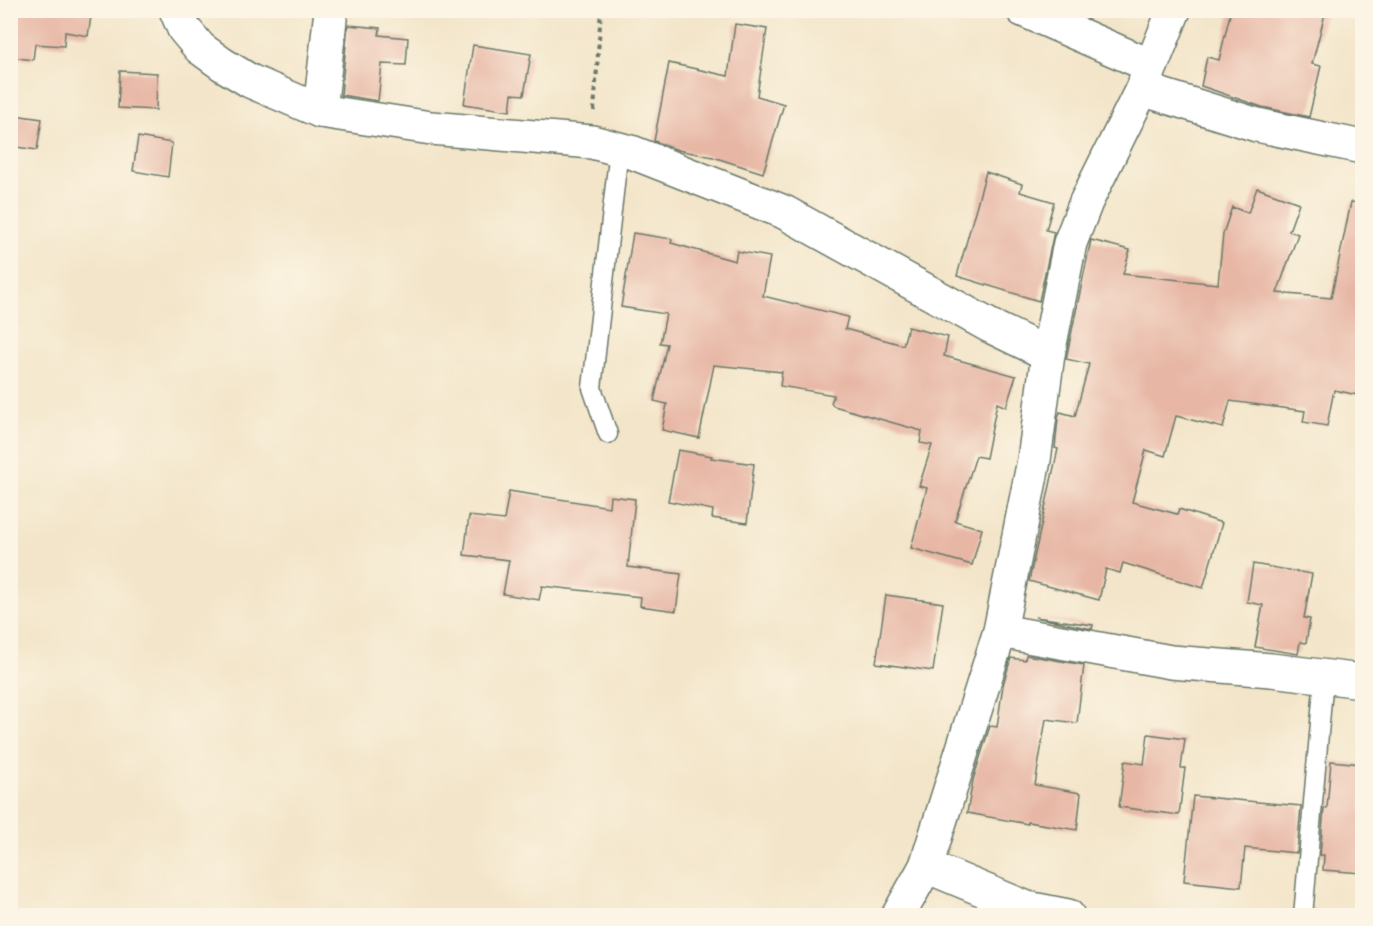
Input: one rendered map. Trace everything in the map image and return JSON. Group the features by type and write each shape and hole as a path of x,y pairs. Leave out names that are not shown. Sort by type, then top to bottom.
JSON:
{"street":[{"path":"176,10 184,29 200,48 222,64 250,81 320,111 431,128 605,146 686,172 784,212 990,326 1048,354"},
{"path":"320,111 331,10"},
{"path":"1023,10 1146,77 1257,125 1362,147"},
{"path":"898,915 926,866 1000,631 1034,460 1048,354 1070,243 1086,202 1146,77 1174,10"},
{"path":"1000,631 1171,662 1362,681"},
{"path":"926,866 1028,908 1068,915"}],"lane":[{"path":"605,146 592,388 608,434"},
{"path":"1303,915 1324,677"}],"path":[{"path":"602,10 605,146"}],"building":[{"path":"10,10 92,10 88,36 65,32 64,46 35,44 33,60 10,57"},
{"path":"1231,10 1311,10 1325,14 1312,64 1321,66 1309,117 1262,107 1201,86 1207,57 1219,60"},
{"path":"735,24 767,29 757,96 784,104 763,173 713,157 678,150 654,141 669,63 728,76"},
{"path":"348,25 380,28 379,35 408,38 406,65 382,64 378,101 341,95"},
{"path":"473,45 531,54 524,95 512,94 510,111 464,104"},
{"path":"120,71 157,73 156,110 118,108"},
{"path":"14,115 42,119 37,150 10,146"},
{"path":"138,137 172,143 168,177 133,171"},
{"path":"986,172 1022,184 1020,192 1054,202 1046,230 1054,232 1039,301 957,276"},
{"path":"1257,188 1299,203 1289,231 1298,234 1277,293 1331,298 1351,202 1362,203 1362,396 1334,390 1327,426 1303,422 1305,411 1230,401 1223,428 1176,416 1165,456 1146,450 1132,502 1177,514 1179,509 1222,523 1203,588 1123,563 1120,573 1106,569 1099,600 1029,581 1058,449 1055,448 1058,418 1060,412 1075,416 1089,364 1066,359 1091,240 1130,250 1123,274 1218,284 1223,234 1232,207 1248,213"},
{"path":"633,233 672,239 671,243 735,261 737,251 770,257 763,296 848,317 845,329 903,345 908,327 948,337 944,356 1016,376 1006,407 997,403 986,458 976,456 955,521 982,529 972,565 911,548 927,488 919,486 932,445 920,443 922,431 834,406 831,403 834,395 780,386 782,372 714,365 699,438 662,430 667,404 654,401 667,344 660,343 666,314 621,307"},
{"path":"678,450 712,456 711,458 754,464 747,523 712,518 713,510 668,501"},
{"path":"509,491 609,507 610,496 635,499 628,567 681,574 676,611 640,606 641,597 542,586 539,600 503,594 509,560 464,555 469,516 504,520"},
{"path":"1253,564 1312,574 1304,618 1310,619 1306,643 1300,642 1298,654 1255,647 1263,605 1247,602"},
{"path":"886,595 943,603 933,671 876,663"},
{"path":"1035,617 1093,625 1092,629"},
{"path":"1026,655 1084,665 1077,723 1046,719 1035,785 1081,793 1077,830 967,813 973,780 990,726 997,727 1003,685 1011,658 1025,660"},
{"path":"1148,734 1185,739 1181,768 1185,768 1179,815 1119,807 1125,761 1144,764"},
{"path":"1331,761 1362,764 1362,873 1323,870 1324,855 1320,855"},
{"path":"1193,796 1301,806 1297,853 1245,848 1241,887 1184,881"}]}
